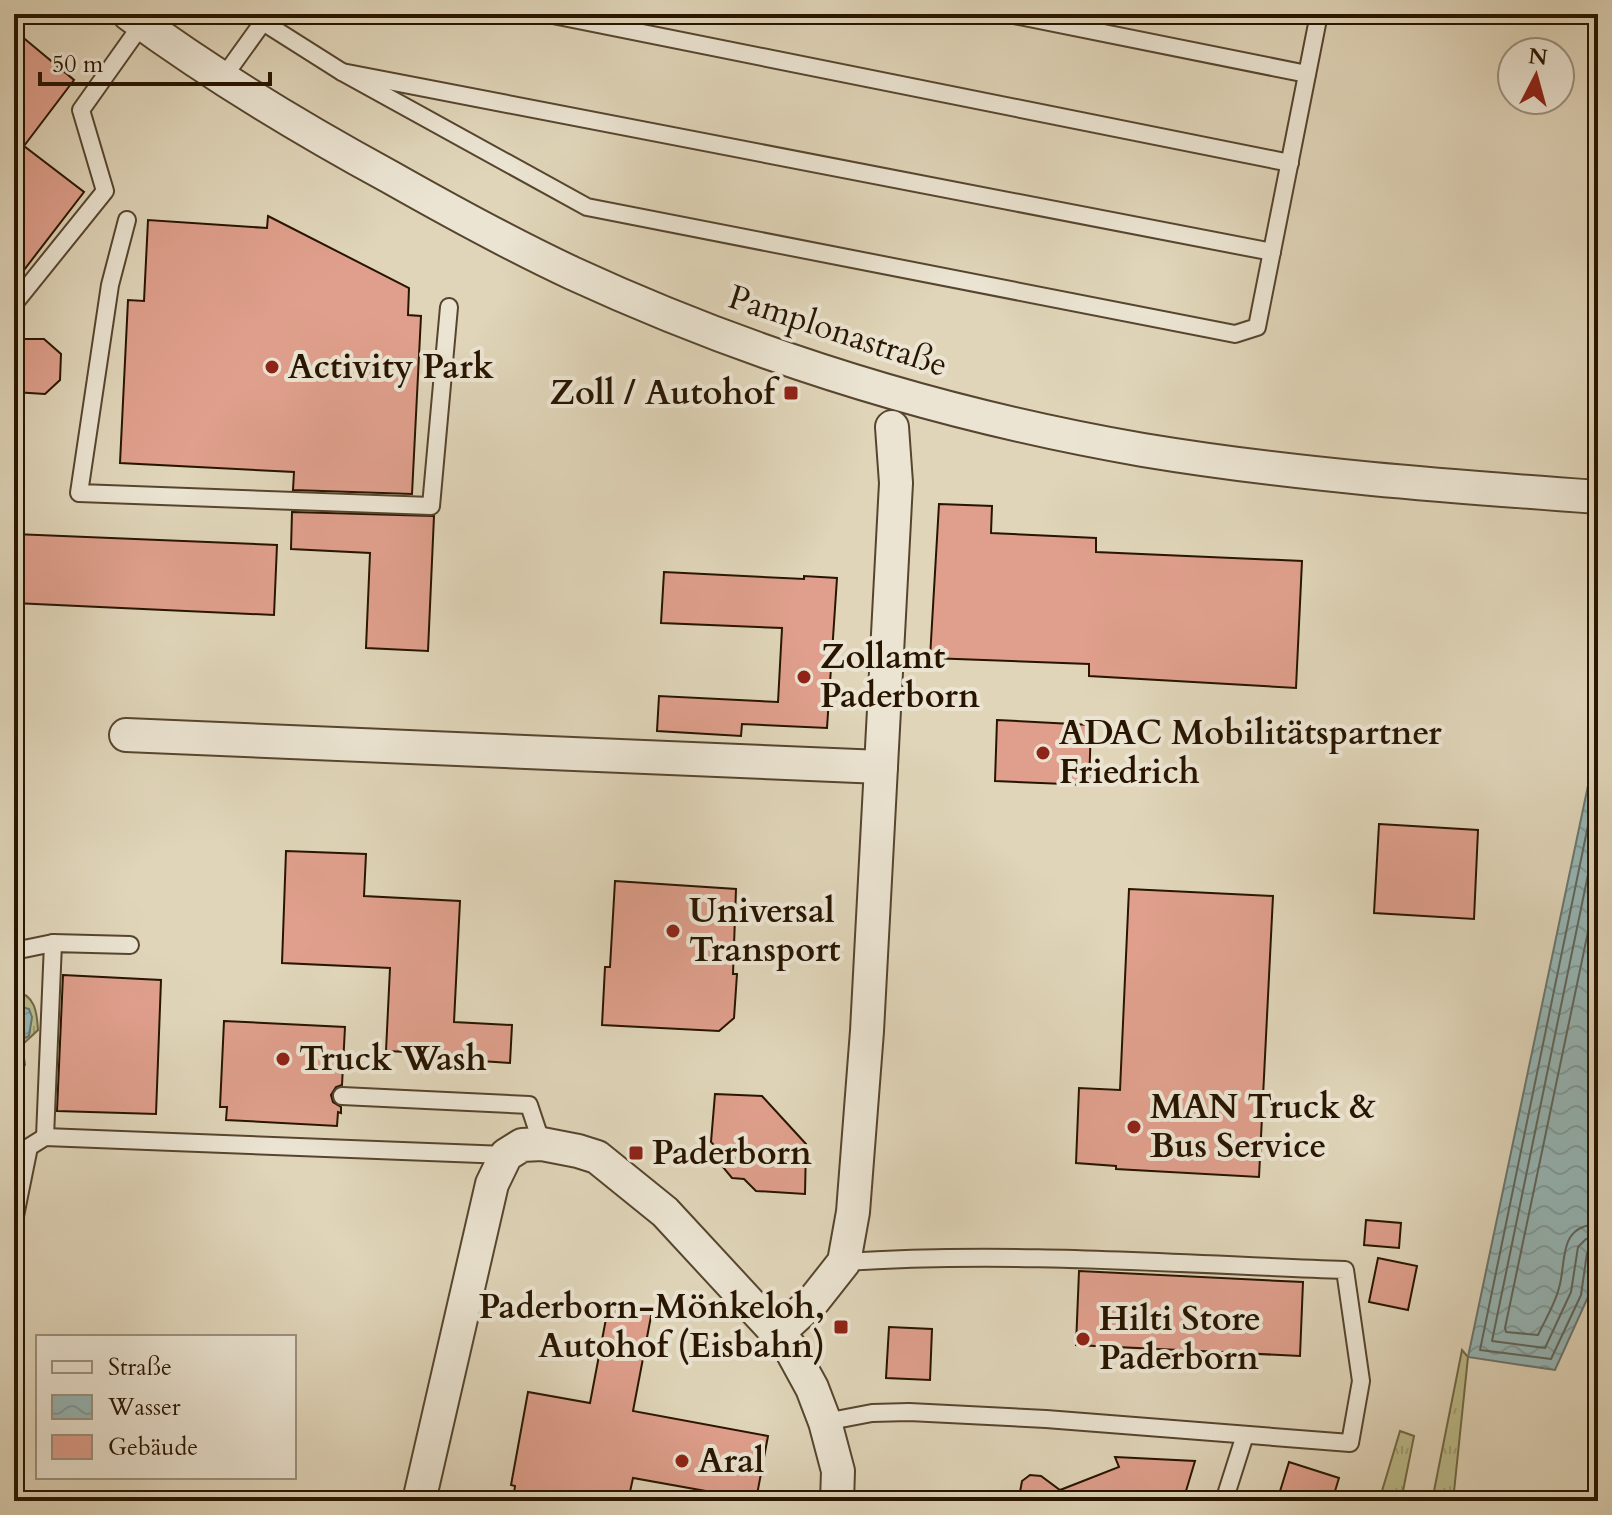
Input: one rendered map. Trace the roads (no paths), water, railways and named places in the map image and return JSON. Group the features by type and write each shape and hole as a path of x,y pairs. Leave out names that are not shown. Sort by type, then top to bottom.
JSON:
{"street":[{"name":"Pamplonastraße","path":"136,19 222,79 321,139 470,222 570,272 669,314 866,385 1061,433 1257,468 1598,497"},
{"path":"778,1333 814,1300 844,1262 853,1212 867,1031 896,483 892,427"},
{"path":"126,735 881,767"},
{"path":"419,1501 492,1184 506,1155 522,1145 542,1144 597,1157 665,1212 789,1346 812,1388 825,1422 838,1471 837,1501"}],"lane":[{"path":"548,14 1290,163"},
{"path":"1009,14 1307,74"},
{"path":"222,79 264,18 342,72 587,207 1235,334 1257,327 1319,14"},
{"path":"14,304 105,191 81,110 136,19"},
{"path":"342,72 1272,252"},
{"path":"127,220 110,285 79,493 431,506 449,307"},
{"path":"45,1137 53,943"},
{"path":"14,951 53,943 130,945"},
{"path":"342,1096 529,1105 542,1144"},
{"path":"14,1221 29,1147 45,1137 506,1155"},
{"path":"825,1422 872,1413 909,1412 1350,1443 1361,1381 1345,1270 1027,1259 844,1262"},
{"path":"1224,1501 1245,1435"}],"water":[{"path":"1598,738 1598,1227 1588,1297 1555,1370 1468,1357"},
{"path":"14,996 19,1006 29,1009 32,1017 29,1036 14,1043"}],"place":[{"name":"Activity Park","path":"272,367"},
{"name":"Zoll / Autohof","path":"791,393"},
{"name":"Zollamt Paderborn","path":"804,677"},
{"name":"ADAC Mobilitätspartner Friedrich","path":"1043,753"},
{"name":"Universal Transport","path":"673,931"},
{"name":"Truck Wash","path":"283,1059"},
{"name":"MAN Truck & Bus Service","path":"1134,1127"},
{"name":"Paderborn","path":"636,1153"},
{"name":"Paderborn-Mönkeloh, Autohof (Eisbahn)","path":"841,1327"},
{"name":"Hilti Store Paderborn","path":"1083,1339"},
{"name":"Aral","path":"682,1461"}]}
